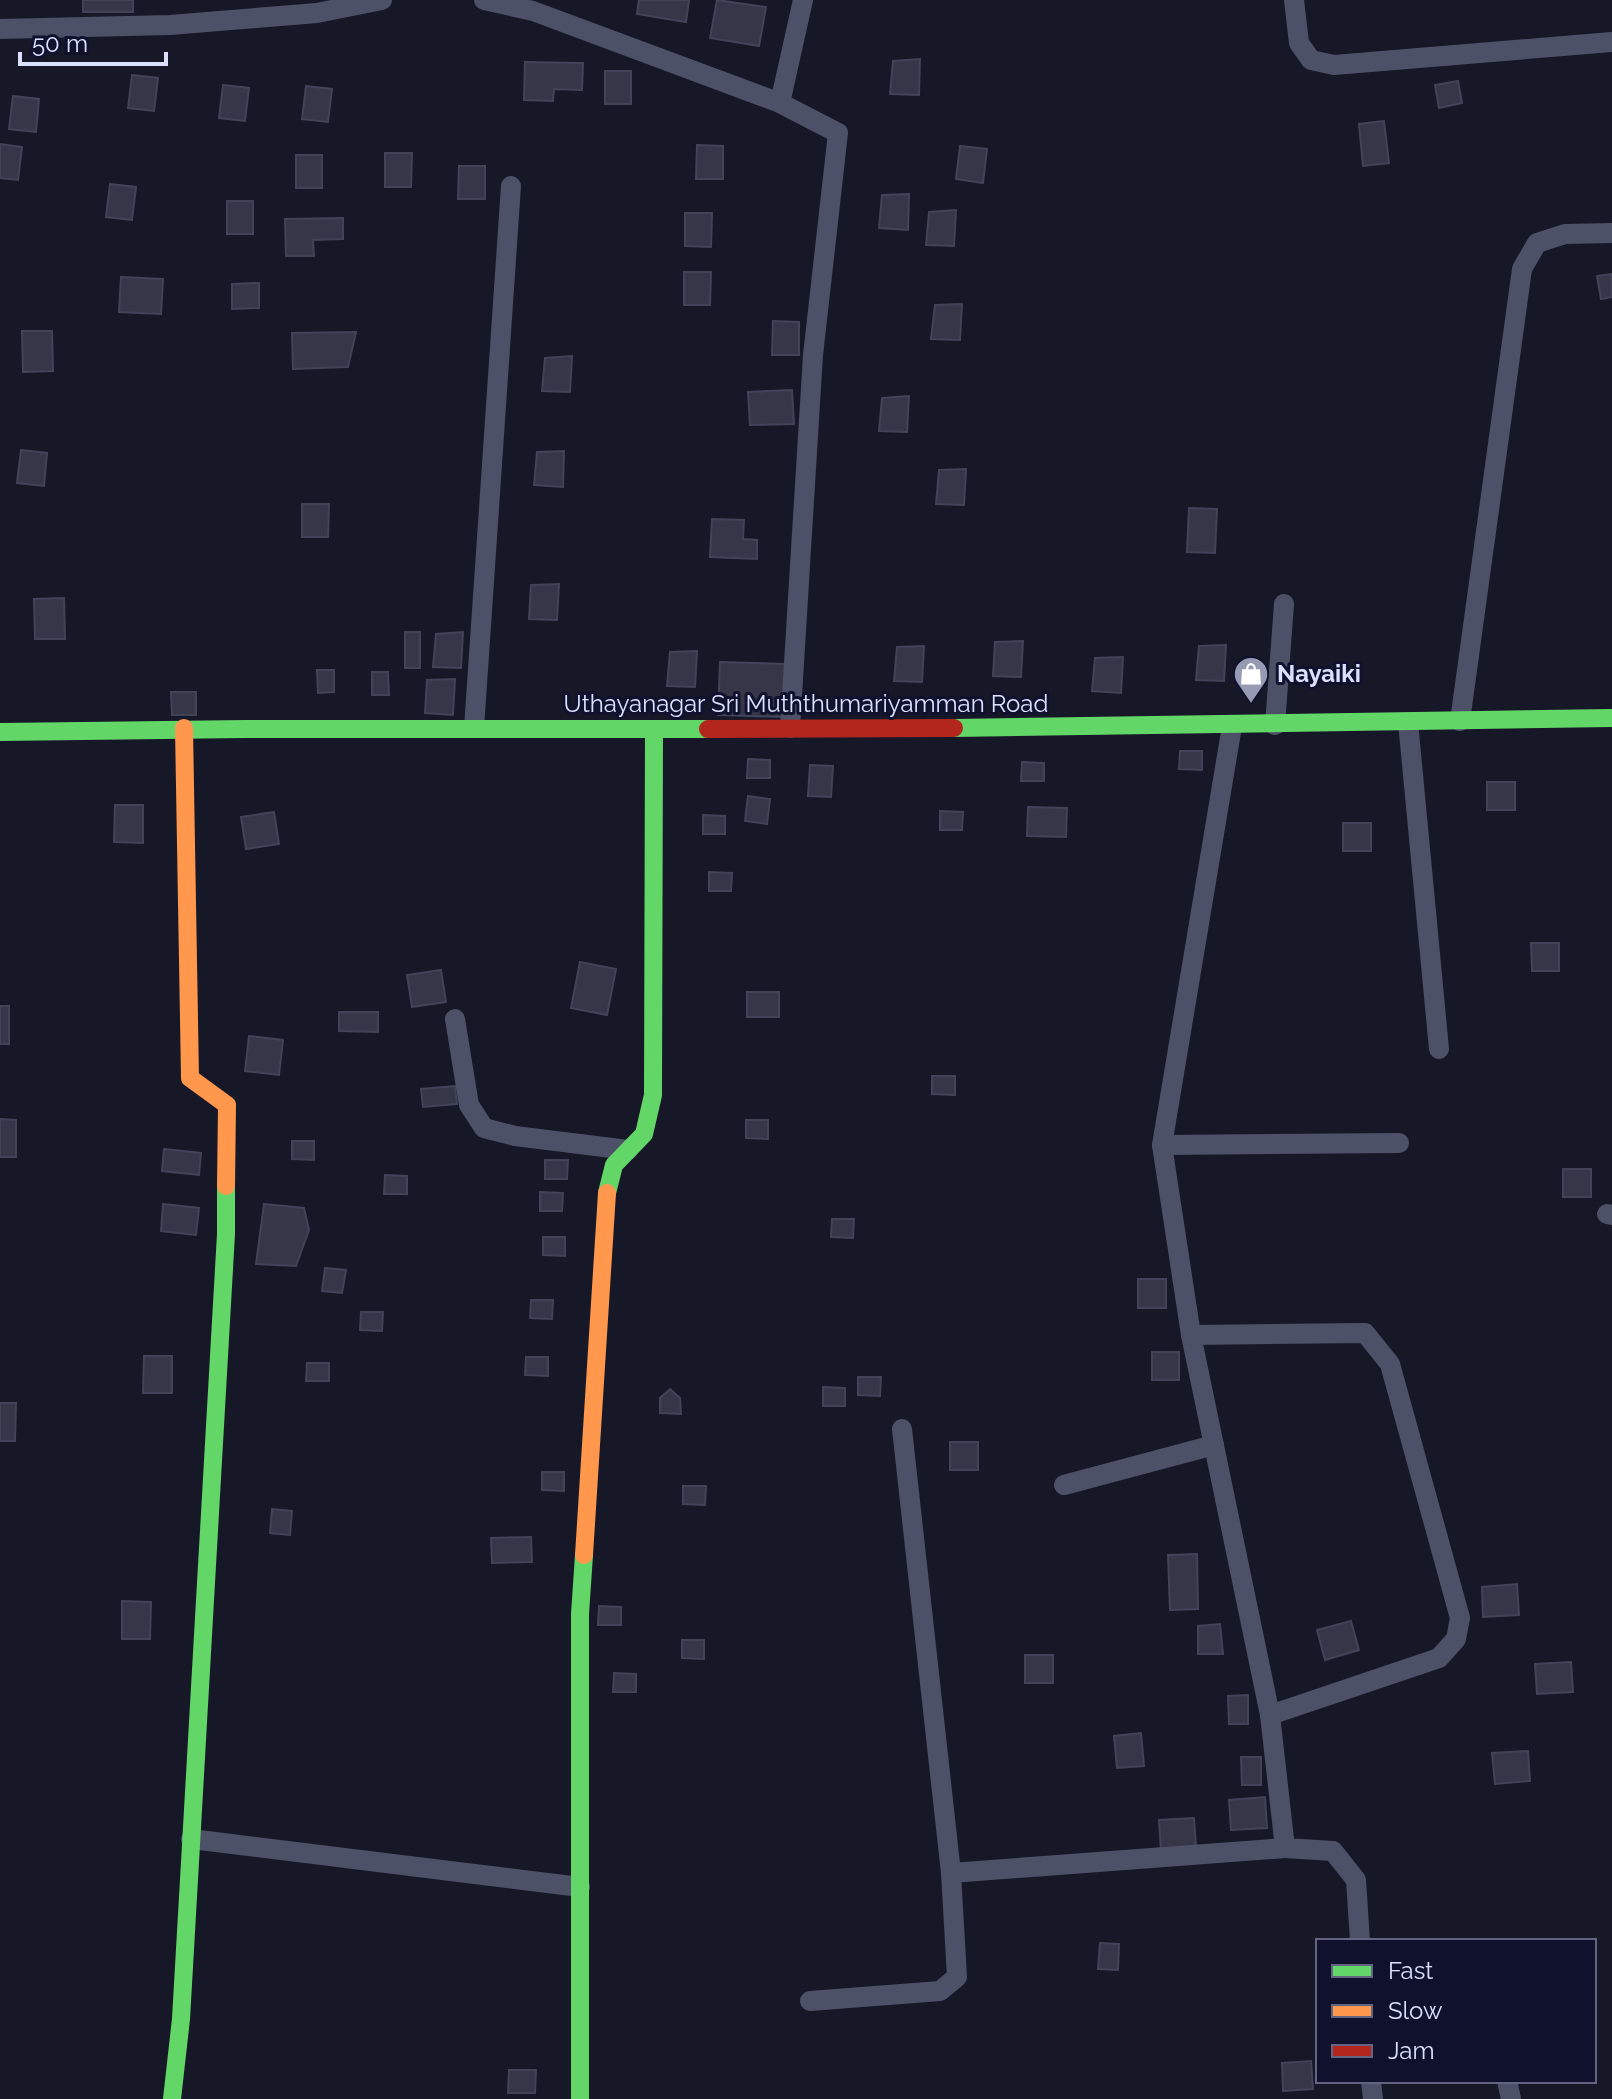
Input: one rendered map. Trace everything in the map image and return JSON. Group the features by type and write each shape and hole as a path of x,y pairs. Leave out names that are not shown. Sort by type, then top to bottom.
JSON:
{"street":[{"path":"0,29 170,25 317,13 382,0"},
{"path":"484,0 533,11 780,103 838,133 813,355 790,728"},
{"path":"780,103 803,0"},
{"path":"1294,0 1299,43 1311,60 1334,65 1612,42"},
{"path":"474,728 511,186"},
{"path":"1460,721 1522,269 1537,243 1565,234 1612,233"},
{"path":"1275,725 1284,604"},
{"name":"Uthayanagar Sri Muththumariyamman Road","path":"0,732 184,728 1232,726 1612,718"},
{"path":"1408,722 1439,1049"},
{"path":"1232,726 1162,1145 1191,1335 1270,1715 1285,1848"},
{"path":"172,2099 181,2019 226,1234 227,1105 190,1078 184,728"},
{"path":"580,2099 580,1614 605,1202 614,1165 644,1134 653,1095 654,729"},
{"path":"455,1019 469,1105 484,1128 515,1136 628,1150"},
{"path":"1162,1145 1399,1143"},
{"path":"1191,1335 1365,1333 1390,1364 1460,1618 1456,1639 1439,1658 1270,1715"},
{"path":"810,2001 940,1991 957,1977 951,1873 902,1429"},
{"path":"1064,1485 1214,1445"},
{"path":"191,1839 580,1887"},
{"path":"951,1873 1285,1848 1333,1851 1356,1880 1360,1939"}],"building":[{"path":"83,0 133,0 133,12 83,12"},
{"path":"639,0 689,0 686,22 637,14"},
{"path":"717,0 766,7 759,46 710,38"},
{"path":"920,59 919,95 890,94 893,61"},
{"path":"525,62 583,63 582,90 554,89 553,101 524,100"},
{"path":"605,71 631,71 631,104 605,104"},
{"path":"132,75 158,78 154,111 128,108"},
{"path":"1458,81 1462,103 1439,108 1435,85"},
{"path":"223,85 249,88 245,121 219,118"},
{"path":"306,86 332,89 328,122 302,119"},
{"path":"13,96 39,99 36,132 9,129"},
{"path":"1384,121 1389,163 1363,166 1359,124"},
{"path":"0,144 22,147 18,180 0,178"},
{"path":"697,145 723,146 723,179 696,179"},
{"path":"960,146 987,149 983,183 956,179"},
{"path":"385,153 412,153 411,187 385,187"},
{"path":"296,155 322,155 322,188 296,188"},
{"path":"459,166 485,166 485,199 458,199"},
{"path":"110,184 136,187 132,220 106,217"},
{"path":"909,194 908,230 879,228 882,195"},
{"path":"227,201 253,201 253,234 227,234"},
{"path":"956,210 954,246 926,245 929,212"},
{"path":"685,213 712,213 711,247 685,246"},
{"path":"343,218 343,239 313,240 314,256 286,256 285,219"},
{"path":"684,272 711,272 710,305 684,305"},
{"path":"1612,274 1612,297 1601,299 1597,276"},
{"path":"121,277 163,279 161,314 119,312"},
{"path":"259,283 259,308 232,309 232,284"},
{"path":"962,304 960,340 931,339 935,305"},
{"path":"773,321 799,322 799,355 772,355"},
{"path":"22,331 52,331 53,371 23,372"},
{"path":"356,332 348,367 293,369 292,333"},
{"path":"572,356 570,392 542,391 545,358"},
{"path":"792,390 794,424 750,425 748,392"},
{"path":"909,396 907,432 879,431 882,398"},
{"path":"21,450 47,453 44,486 17,483"},
{"path":"564,451 563,487 534,485 537,452"},
{"path":"966,469 964,505 936,504 939,470"},
{"path":"302,504 329,504 328,537 302,537"},
{"path":"1189,508 1217,509 1215,553 1187,552"},
{"path":"712,519 744,520 743,539 757,540 757,559 710,557"},
{"path":"559,584 557,620 529,619 531,585"},
{"path":"64,598 65,639 35,639 34,599"},
{"path":"405,632 420,632 420,668 405,668"},
{"path":"463,632 461,668 433,667 436,634"},
{"path":"1023,641 1021,677 993,676 995,642"},
{"path":"1226,645 1224,681 1196,680 1199,646"},
{"path":"924,646 922,682 894,681 897,647"},
{"path":"697,651 695,687 667,686 670,652"},
{"path":"1123,657 1121,693 1092,691 1095,658"},
{"path":"720,662 785,664 783,717 718,715"},
{"path":"317,670 334,670 334,692 318,693"},
{"path":"372,672 388,672 389,695 372,695"},
{"path":"455,679 453,715 425,713 427,680"},
{"path":"171,692 196,692 196,715 172,715"},
{"path":"1180,751 1202,751 1202,770 1179,769"},
{"path":"748,759 770,760 770,778 747,778"},
{"path":"1022,762 1044,763 1044,781 1021,781"},
{"path":"810,765 833,766 831,797 808,796"},
{"path":"1487,782 1515,782 1515,810 1487,810"},
{"path":"748,796 770,799 767,824 745,821"},
{"path":"115,805 143,805 143,843 114,842"},
{"path":"1028,807 1067,808 1066,837 1027,836"},
{"path":"940,811 963,812 962,830 940,830"},
{"path":"274,812 279,844 246,849 241,817"},
{"path":"703,815 725,816 725,834 703,834"},
{"path":"1343,823 1371,823 1371,851 1343,851"},
{"path":"709,872 732,873 731,891 709,891"},
{"path":"1531,943 1559,943 1559,971 1532,971"},
{"path":"580,962 616,969 607,1015 571,1008"},
{"path":"441,970 446,1002 412,1007 407,975"},
{"path":"747,992 779,992 779,1017 747,1017"},
{"path":"0,1006 9,1006 9,1044 0,1044"},
{"path":"339,1012 378,1012 378,1032 339,1031"},
{"path":"249,1036 283,1040 279,1075 245,1071"},
{"path":"932,1076 955,1076 955,1095 932,1094"},
{"path":"455,1086 457,1104 423,1107 421,1089"},
{"path":"0,1119 16,1120 16,1157 0,1157"},
{"path":"746,1120 768,1120 768,1139 746,1138"},
{"path":"292,1141 314,1141 314,1160 292,1159"},
{"path":"164,1149 201,1153 199,1175 162,1171"},
{"path":"545,1160 568,1160 567,1179 545,1179"},
{"path":"1563,1169 1591,1169 1591,1197 1563,1197"},
{"path":"385,1175 407,1176 407,1194 384,1194"},
{"path":"540,1192 563,1193 562,1211 540,1211"},
{"path":"163,1204 199,1208 196,1235 161,1231"},
{"path":"264,1204 304,1208 309,1230 296,1266 256,1264"},
{"path":"832,1219 854,1219 853,1238 831,1237"},
{"path":"543,1237 565,1237 565,1256 543,1255"},
{"path":"325,1268 346,1270 342,1293 322,1291"},
{"path":"1138,1279 1166,1279 1166,1308 1138,1308"},
{"path":"531,1300 553,1300 552,1319 530,1318"},
{"path":"361,1312 383,1312 382,1331 360,1330"},
{"path":"1152,1352 1179,1352 1179,1380 1152,1380"},
{"path":"144,1356 172,1356 172,1393 143,1393"},
{"path":"526,1357 548,1357 548,1376 525,1375"},
{"path":"307,1363 329,1363 329,1381 306,1381"},
{"path":"858,1377 881,1377 880,1396 858,1395"},
{"path":"823,1387 845,1388 845,1406 823,1406"},
{"path":"670,1389 680,1398 681,1414 660,1413 660,1398"},
{"path":"0,1403 16,1403 15,1441 0,1441"},
{"path":"950,1442 978,1442 978,1470 950,1470"},
{"path":"542,1472 564,1472 564,1491 542,1490"},
{"path":"683,1486 706,1486 705,1505 683,1504"},
{"path":"272,1509 292,1511 290,1535 270,1533"},
{"path":"531,1537 532,1562 492,1563 491,1538"},
{"path":"1197,1554 1198,1609 1170,1610 1168,1555"},
{"path":"1517,1584 1519,1615 1483,1617 1482,1587"},
{"path":"122,1601 151,1602 150,1639 122,1639"},
{"path":"599,1606 621,1607 621,1625 598,1625"},
{"path":"1351,1621 1359,1650 1325,1660 1317,1630"},
{"path":"1220,1624 1223,1654 1198,1654 1198,1626"},
{"path":"682,1640 704,1640 704,1659 682,1658"},
{"path":"1025,1655 1053,1655 1053,1683 1025,1683"},
{"path":"1571,1662 1573,1692 1537,1694 1535,1664"},
{"path":"614,1673 636,1674 636,1692 613,1692"},
{"path":"1248,1695 1248,1724 1229,1724 1228,1696"},
{"path":"1141,1733 1144,1766 1117,1768 1114,1736"},
{"path":"1528,1751 1530,1781 1495,1784 1492,1753"},
{"path":"1241,1757 1261,1757 1261,1785 1242,1785"},
{"path":"1265,1797 1267,1828 1231,1830 1229,1800"},
{"path":"1194,1818 1196,1848 1161,1851 1159,1820"},
{"path":"1100,1943 1119,1944 1118,1970 1098,1969"},
{"path":"1311,2061 1313,2089 1283,2091 1282,2063"},
{"path":"509,2070 536,2070 535,2093 508,2093"}],"traffic: fast":[{"path":"954,728 1612,718"},
{"path":"607,1193 614,1165 644,1134 653,1095 654,729"},
{"path":"0,732 708,729"},
{"path":"172,2099 181,2019 226,1234 226,1186"},
{"path":"580,2099 580,1614 584,1555"}],"traffic: slow":[{"path":"184,728 190,1078 227,1105 226,1186"},
{"path":"584,1555 607,1193"}],"traffic: jam":[{"path":"708,729 954,728"}],"place":[{"name":"Nayaiki","path":"1251,705"}]}
